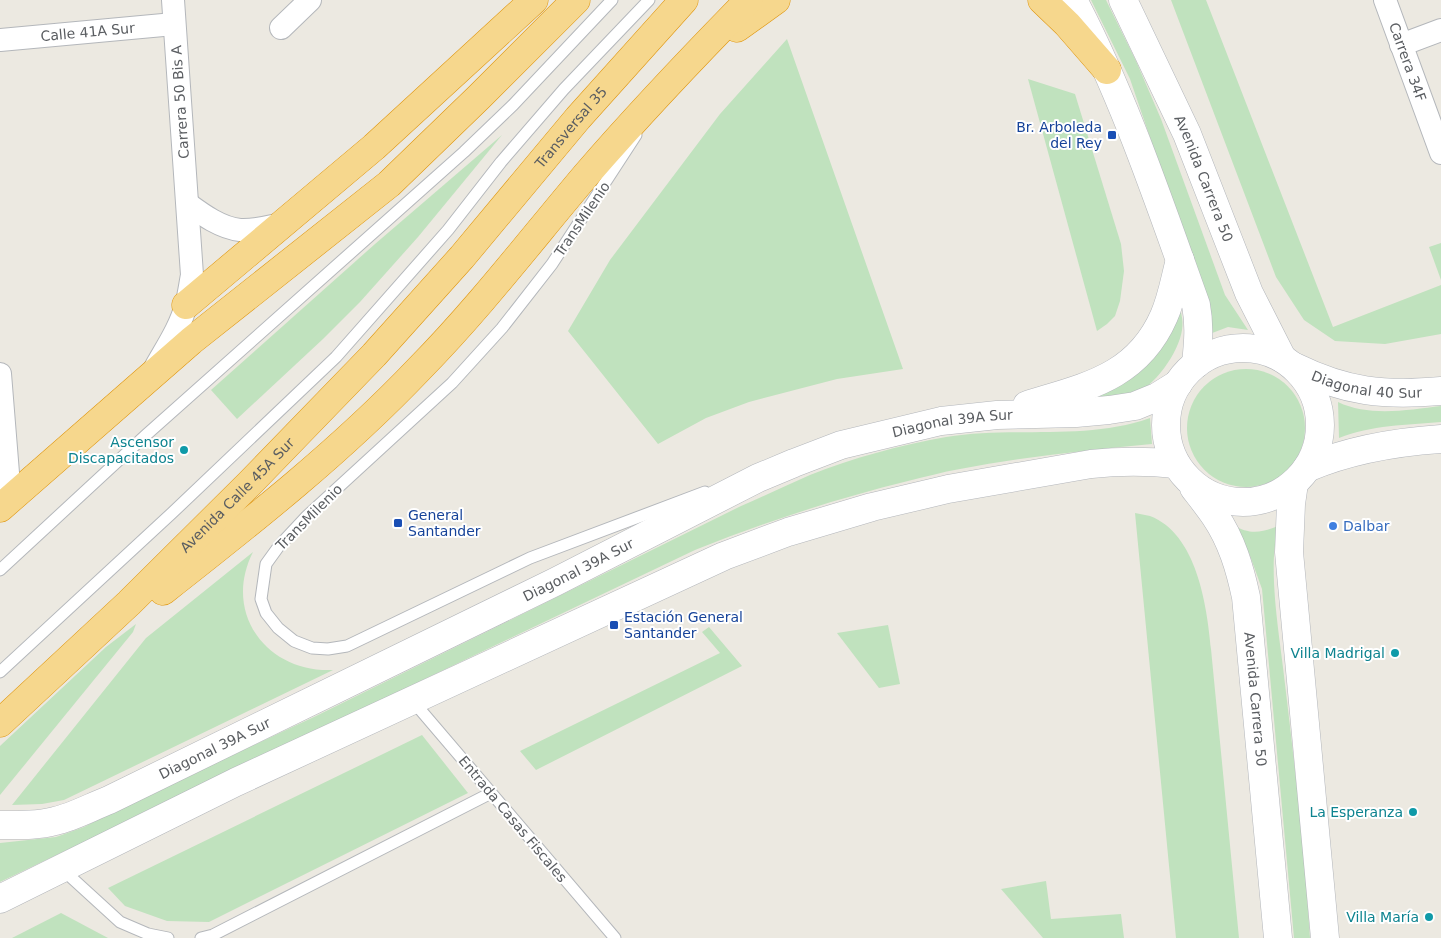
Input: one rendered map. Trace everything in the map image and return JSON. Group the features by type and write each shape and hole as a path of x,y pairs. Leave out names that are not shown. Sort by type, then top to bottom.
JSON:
{"highway":[{"path":"186,305 374,147 534,0"},
{"path":"5,503 191,341 389,184 576,0"},
{"name":"Transversal 35","path":"462,257 559,139 684,0"},
{"path":"41,686 185,574 354,433 420,369 491,290 606,153 749,0"},
{"path":"675,78 776,0"},
{"path":"1042,0 1067,24 1107,70"},
{"name":"Avenida Calle 45A Sur","path":"0,723 129,603 242,490 374,355 462,257"}],"main road":[{"path":"1073,0 1107,70 1144,162 1196,305 1199,321 1196,364"},
{"name":"Avenida Carrera 50","path":"1123,0 1187,134 1249,294 1288,363"},
{"path":"997,415 1076,391 1105,379 1128,364 1147,345 1156,332 1170,299 1180,260"},
{"path":"1325,938 1290,560 1289,526 1301,476 1317,448 1320,426 1318,404 1308,384 1288,363 1261,350 1238,348 1216,353 1196,364 1178,384 1170,403 1166,424 1168,444 1180,470 1204,492 1226,501 1251,502 1274,496 1301,476 1334,457 1394,444 1441,438"},
{"name":"Diagonal 40 Sur","path":"1288,363 1319,379 1341,386 1372,392 1394,394 1441,391"},
{"name":"Diagonal 39A Sur","path":"0,825 28,825 54,822 115,797 555,582 758,478 842,445 941,421 997,415 1076,413 1134,406 1157,397 1178,384"},
{"path":"0,899 236,782 412,700 724,556 788,532 872,507 948,489 1091,464 1150,461 1180,470"},
{"name":"Avenida Carrera 50","path":"1180,470 1216,517 1230,542 1240,569 1246,597 1278,938"}],"street":[{"name":"Carrera 50 Bis A","path":"150,377 177,328 186,305 192,274 173,0"},
{"path":"281,28 310,0"},
{"name":"Carrera 34F","path":"1385,0 1441,153"},
{"name":"Calle 41A Sur","path":"0,40 174,24"},
{"path":"1402,46 1441,30"},
{"path":"188,204 211,220 239,230 258,229 282,224"},
{"path":"0,374 5,503"}],"lane":[{"path":"0,570 146,435 411,200 513,105 612,0"},
{"path":"0,672 235,455 336,357 448,230 507,155 557,96 649,0"},
{"name":"TransMilenio","path":"675,78 552,264 502,328 452,383 307,516 272,554 266,564 262,583 261,599 266,613 278,628 294,641 312,648 328,649 347,646 530,558 765,469 842,445"},
{"name":"Entrada Casas Fiscales","path":"412,700 615,938"},
{"path":"201,938 212,935 491,793"},
{"path":"62,869 120,922 148,934 168,938"}],"green space":[{"path":"1091,0 1106,0 1136,61 1161,119 1225,295 1248,330 1228,327 1207,335 1203,292 1130,79"},
{"path":"1171,0 1206,0 1333,327 1441,285 1441,334 1385,344 1335,341 1304,320 1276,277"},
{"path":"787,39 903,369 837,379 749,402 706,418 658,444 568,331 610,260 720,114"},
{"path":"1028,79 1075,94 1121,244 1124,271 1120,301 1115,316 1097,331"},
{"path":"502,135 418,237 360,302 237,419 211,390 375,244"},
{"path":"1441,243 1441,280 1429,247"},
{"path":"1177,299 1182,322 1180,339 1171,358 1149,385 1132,395 1074,401"},
{"path":"1246,369 1257,370 1279,379 1295,395 1304,417 1304,439 1295,461 1279,477 1257,486 1246,487 1235,486 1213,477 1197,461 1188,439 1187,428 1188,417 1197,395 1213,379 1235,370"},
{"path":"1338,402 1350,407 1376,411 1441,406 1441,422 1376,428 1339,438"},
{"path":"1150,418 1152,444 1032,457 940,473 827,503 695,550 0,882 0,843 56,837 84,827 140,798 316,716 741,506 810,475 877,453 946,437 971,434 1100,429"},
{"path":"1135,513 1150,516 1166,525 1179,538 1197,573 1202,593 1211,649 1239,938 1176,938"},
{"path":"1233,525 1256,532 1280,525 1274,559 1275,603 1299,811 1310,938 1294,938 1262,589 1249,553"},
{"path":"253,552 245,575 243,597 247,617 257,635 271,650 288,661 309,668 333,670 64,800 42,804 12,805 146,638"},
{"path":"136,624 133,632 0,795 0,746 106,647"},
{"path":"888,625 900,684 879,688 837,633"},
{"path":"709,627 742,666 536,770 520,751 720,653 702,632"},
{"path":"422,735 468,793 209,922 167,921 125,906 108,888"},
{"path":"1046,881 1051,919 1121,914 1124,938 1043,938 1001,889"},
{"path":"61,913 108,938 12,938"}],"place":[{"name":"Br. Arboleda del Rey","path":"1112,135"},
{"name":"Ascensor Discapacitados","path":"184,450"},
{"name":"General Santander","path":"398,523"},
{"name":"Dalbar","path":"1333,526"},
{"name":"Estación General Santander","path":"614,625"},
{"name":"Villa Madrigal","path":"1395,653"},
{"name":"La Esperanza","path":"1413,812"},
{"name":"Villa María","path":"1429,917"}]}
